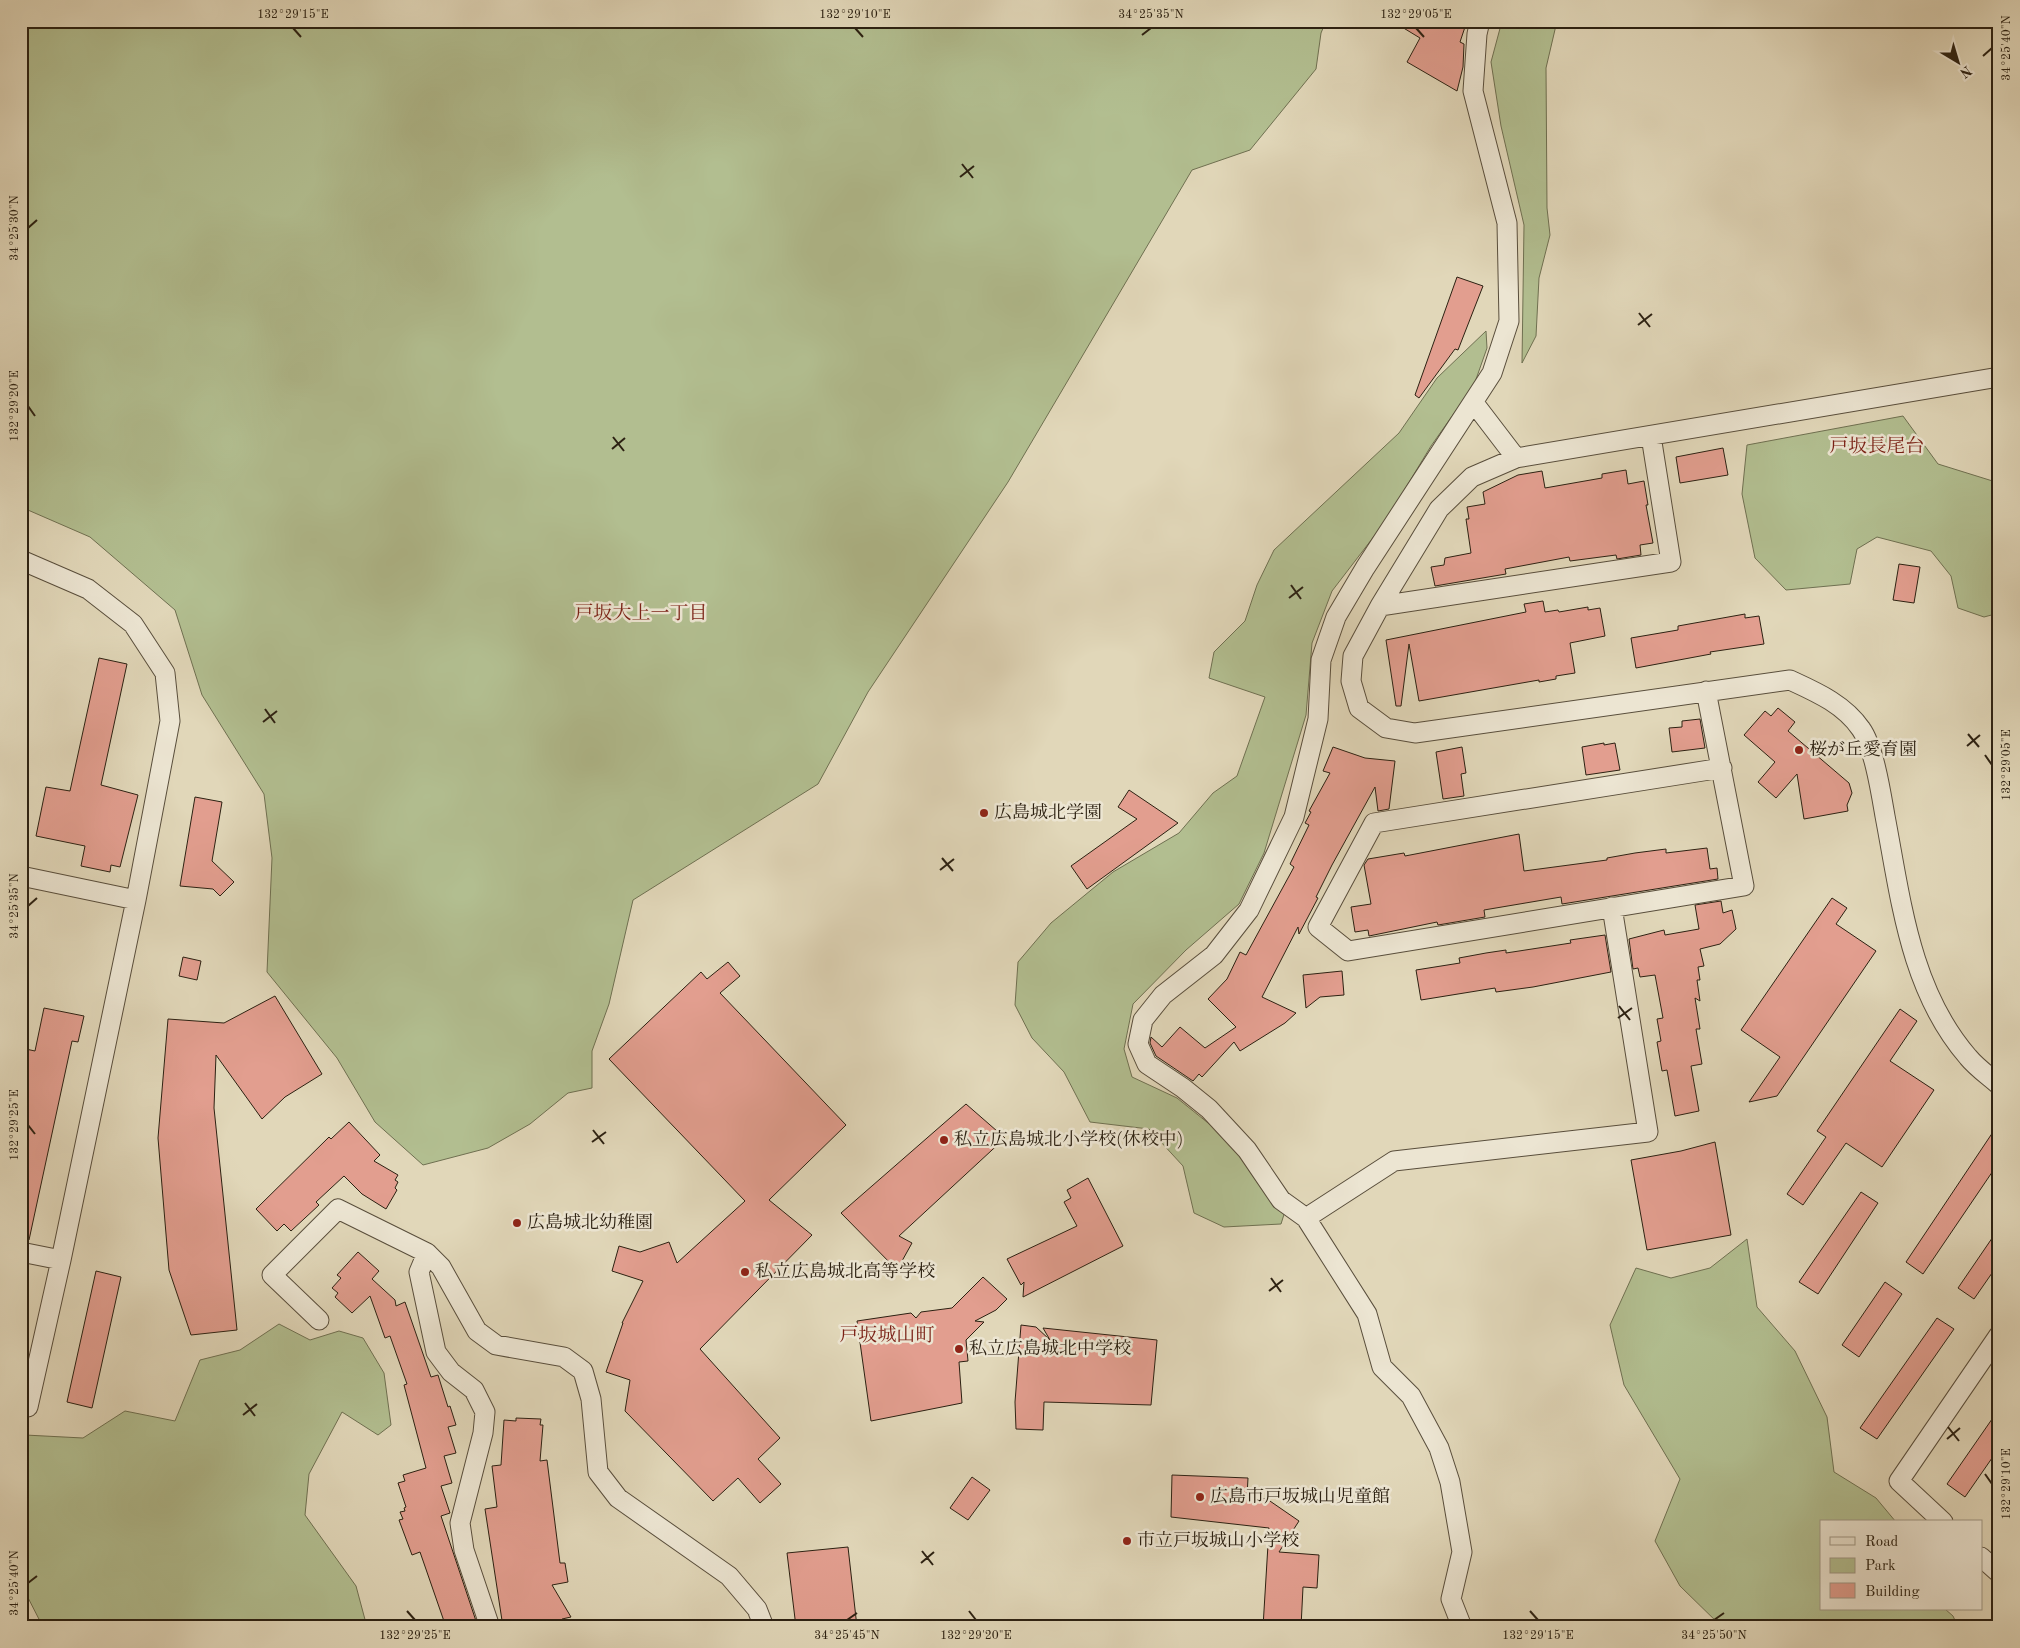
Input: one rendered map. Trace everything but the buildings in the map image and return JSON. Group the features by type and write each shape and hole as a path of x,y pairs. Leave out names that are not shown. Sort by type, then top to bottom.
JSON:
{"street":[{"path":"1462,1627 1451,1599 1462,1552 1450,1482 1439,1448 1411,1396 1382,1367 1367,1314 1306,1218 1281,1200 1248,1150 1209,1109 1183,1088 1147,1064 1138,1044 1143,1020 1163,994 1214,955 1249,910 1294,818 1318,719 1321,660 1336,617 1365,568 1492,373 1509,321 1507,223 1473,91 1477,34 1480,21"},
{"path":"1999,377 1516,458 1472,477 1439,509 1380,606 1353,656 1351,681 1359,708 1386,728 1415,733 1790,680 1832,700 1862,729 1876,770 1908,935 1921,979 1942,1020 1968,1058 1999,1086"},
{"path":"1474,403 1516,458"},
{"path":"1380,606 1671,562 1651,436"},
{"path":"21,560 88,589 133,624 165,673 170,721 136,900 61,1260 28,1407"},
{"path":"1706,691 1722,768 1744,886 1348,951 1318,927 1374,823 1722,768"},
{"path":"21,876 136,900"},
{"path":"1306,1218 1394,1161 1648,1132 1612,908"},
{"path":"319,1320 272,1275 338,1209 427,1253 441,1267 476,1331 496,1345 564,1357 583,1371 591,1399 598,1472 618,1498 729,1576 757,1609 764,1627"},
{"path":"21,1252 61,1260"},
{"path":"427,1253 419,1272 436,1352 451,1372 474,1390 484,1412 484,1433 460,1523 464,1550 490,1627"},
{"path":"1941,1520 1899,1481 1999,1335"},
{"path":"1982,1557 1999,1573"}],"green space":[{"path":"21,21 1326,21 1321,33 1316,69 1250,150 1192,170 1008,482 868,692 818,784 633,900 609,1004 592,1051 592,1088 568,1093 530,1124 488,1148 423,1165 375,1122 337,1058 267,972 272,858 264,794 202,695 175,610 90,537 21,507"},
{"path":"1502,21 1557,21 1546,68 1547,208 1550,235 1539,278 1536,336 1522,363 1524,225 1501,126 1491,62"},
{"path":"1486,331 1487,348 1474,385 1431,446 1385,522 1332,591 1312,643 1306,715 1264,853 1239,904 1186,950 1133,1004 1124,1049 1132,1077 1177,1098 1228,1139 1259,1185 1286,1208 1281,1224 1224,1227 1194,1213 1183,1166 1149,1129 1090,1122 1064,1072 1032,1038 1015,1005 1018,962 1051,923 1113,872 1179,833 1213,793 1237,776 1265,697 1209,678 1214,652 1245,621 1257,585 1274,550 1399,433 1437,378"},
{"path":"1903,416 1938,464 1999,483 1999,613 1984,617 1958,608 1951,576 1931,551 1877,537 1857,549 1850,584 1786,590 1755,558 1742,494 1747,445"},
{"path":"1747,1239 1757,1307 1795,1351 1827,1417 1834,1472 1876,1498 1894,1520 1820,1520 1820,1610 1946,1610 1953,1616 1958,1627 1722,1627 1680,1586 1655,1541 1680,1479 1624,1385 1610,1325 1636,1268 1671,1278 1710,1268"},
{"path":"279,1324 310,1340 339,1331 363,1338 384,1373 391,1425 378,1435 342,1412 309,1474 305,1515 356,1586 367,1627 43,1627 21,1584 21,1440 25,1435 83,1438 125,1411 175,1421 200,1360 240,1350"}],"place":[{"name":"桜が丘愛育園","path":"1799,750"},
{"name":"広島城北学園","path":"984,813"},
{"name":"私立広島城北小学校(休校中)","path":"944,1140"},
{"name":"広島城北幼稚園","path":"517,1223"},
{"name":"私立広島城北高等学校","path":"745,1272"},
{"name":"私立広島城北中学校","path":"959,1349"},
{"name":"広島市戸坂城山児童館","path":"1200,1497"},
{"name":"市立戸坂城山小学校","path":"1127,1541"}],"district":[{"name":"戸坂長尾台","path":"1877,447"},
{"name":"戸坂大上一丁目","path":"641,614"},
{"name":"戸坂城山町","path":"887,1336"}]}
